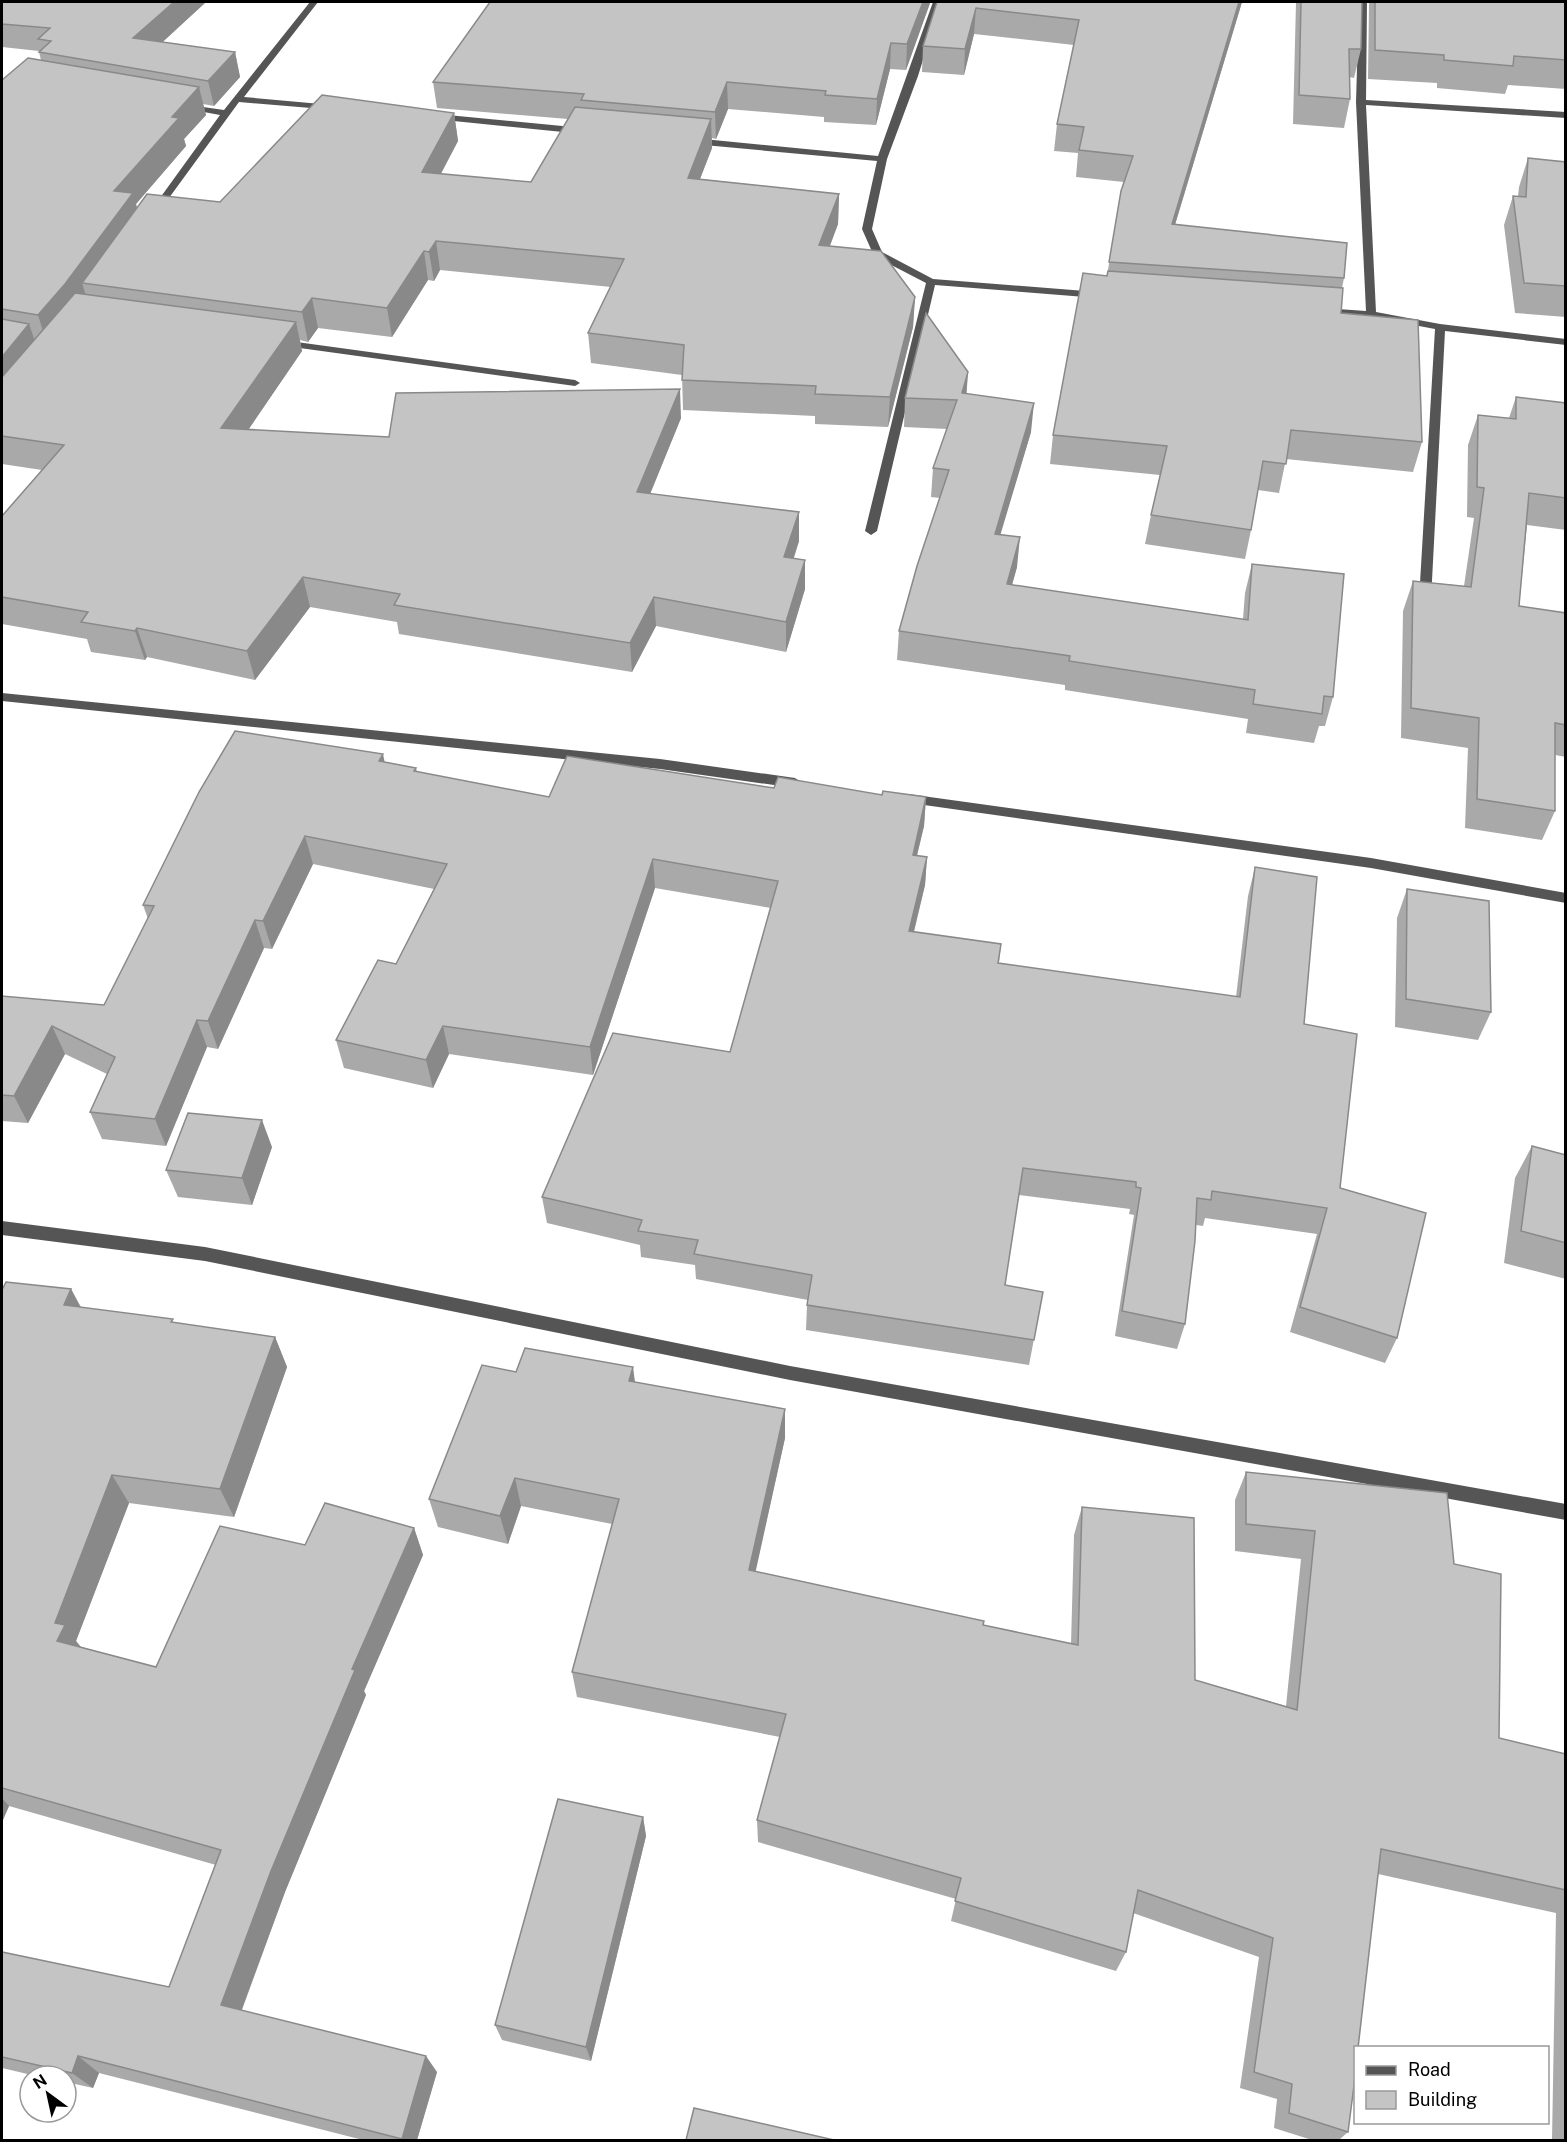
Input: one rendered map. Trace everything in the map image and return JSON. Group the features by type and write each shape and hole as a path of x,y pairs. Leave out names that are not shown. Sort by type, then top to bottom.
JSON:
{"street":[{"path":"149,220 236,99 314,2"},
{"path":"937,2 913,76 882,159 867,229 878,254 931,282 1109,295"},
{"path":"1363,2 1361,102 1371,314"},
{"path":"236,99 342,109"},
{"path":"1361,102 1566,115"},
{"path":"178,105 226,113"},
{"path":"424,116 588,132"},
{"path":"682,140 882,159"},
{"path":"872,531 931,282"},
{"path":"1312,310 1371,314 1440,327 1566,342"},
{"path":"1425,600 1440,327"},
{"path":"268,342 575,383"},
{"path":"2,697 660,764 814,786"},
{"path":"897,797 1371,863 1566,898"},
{"path":"2,1228 205,1254 790,1373 1566,1512"}],"building":[{"path":"2,2 174,2 133,38 235,52 208,81 39,52 51,41 38,39 50,28 2,24"},
{"path":"490,2 923,2 907,44 891,43 877,99 825,95 826,91 727,82 715,112 581,100 584,94 433,82"},
{"path":"937,2 1239,2 1172,224 1347,243 1344,278 1109,262 1121,191 1133,156 1079,150 1084,127 1057,124 1079,20 976,8 965,49 923,46"},
{"path":"1301,2 1362,2 1361,49 1349,49 1350,99 1299,95"},
{"path":"1375,2 1566,2 1566,60 1514,56 1513,66 1444,60 1444,55 1375,50"},
{"path":"28,58 199,87 172,117 179,118 114,191 133,193 65,284 38,315 2,309 2,80"},
{"path":"322,95 454,113 422,172 531,182 575,107 711,119 688,178 839,194 819,245 881,251 915,297 890,397 815,394 816,386 682,380 684,345 588,333 624,259 436,241 429,252 424,251 387,308 312,298 302,312 82,283 147,194 220,202"},
{"path":"1528,158 1566,162 1566,286 1524,283 1513,196 1526,197"},
{"path":"1108,271 1343,288 1341,313 1418,320 1422,442 1291,430 1286,464 1263,461 1251,530 1151,515 1167,446 1053,435 1083,273 1107,276"},
{"path":"75,293 296,322 221,428 389,437 396,393 680,389 637,492 799,512 784,557 805,560 786,622 654,597 630,643 394,605 400,594 303,577 247,651 137,628 135,631 81,622 88,612 2,597 2,516 64,445 2,436 2,377"},
{"path":"926,313 968,372 962,393 1034,403 995,534 1020,537 1007,584 1248,620 1252,564 1344,574 1333,697 1324,696 1322,714 1253,704 1255,690 1069,661 1070,656 899,631 917,566 949,470 933,468 957,400 905,398"},
{"path":"2,319 29,324 2,357"},
{"path":"1516,397 1566,403 1566,498 1529,493 1519,606 1566,613 1566,725 1555,723 1555,811 1477,799 1479,718 1411,708 1413,581 1471,587 1484,488 1477,487 1478,415 1516,419"},
{"path":"235,731 383,754 379,761 416,768 414,771 549,797 567,756 774,788 778,777 882,795 883,791 926,797 913,855 927,857 909,931 1001,944 998,963 1240,997 1255,867 1317,877 1304,1024 1357,1034 1340,1188 1426,1213 1397,1338 1300,1307 1327,1208 1212,1191 1211,1200 1197,1198 1195,1241 1185,1324 1122,1311 1141,1188 1136,1187 1136,1182 1023,1168 1005,1285 1043,1292 1034,1340 807,1305 812,1275 694,1254 698,1240 638,1231 642,1220 542,1197 613,1033 730,1052 778,881 653,859 590,1047 443,1026 426,1060 336,1040 378,960 396,964 447,864 305,836 263,921 255,920 208,1021 197,1020 155,1119 90,1112 115,1057 52,1026 14,1096 2,1095 2,996 104,1005 154,906 143,905 199,792"},
{"path":"1407,889 1489,901 1491,1012 1406,999"},
{"path":"188,1113 262,1120 242,1178 166,1170"},
{"path":"1532,1146 1566,1155 1566,1243 1521,1231"},
{"path":"6,1282 71,1289 64,1305 173,1319 171,1322 275,1337 220,1489 112,1475 55,1623 65,1625 57,1641 156,1667 220,1526 305,1545 325,1503 414,1528 352,1669 355,1670 271,1871 221,2005 426,2056 402,2139 78,2056 75,2064 33,2064 2,2057 2,1952 169,1987 221,1850 2,1788 2,1290"},
{"path":"525,1348 633,1367 629,1381 785,1409 749,1570 984,1621 983,1625 1078,1645 1082,1507 1194,1518 1195,1680 1297,1710 1315,1531 1246,1524 1246,1472 1447,1493 1454,1564 1501,1574 1499,1738 1566,1754 1566,1890 1381,1849 1358,2046 1354,2046 1354,2086 1348,2132 1289,2113 1292,2084 1254,2072 1273,1938 1138,1890 1126,1952 955,1901 961,1878 757,1820 786,1714 572,1672 619,1499 515,1478 500,1516 429,1499 482,1365 516,1372"},
{"path":"558,1799 643,1817 586,2047 495,2025"},
{"path":"694,2108 834,2140 686,2140"}]}
